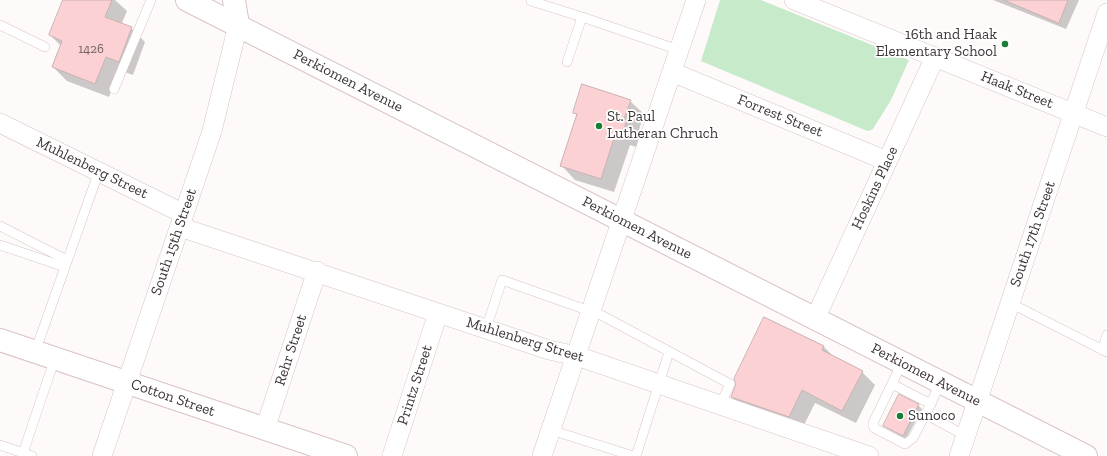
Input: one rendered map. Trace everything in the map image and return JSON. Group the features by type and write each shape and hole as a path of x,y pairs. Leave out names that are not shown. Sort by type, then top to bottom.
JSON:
{"main road":[{"name":"Perkiomen Avenue","path":"187,0 1086,456"},
{"path":"234,0 238,25"},
{"name":"Cotton Street","path":"0,340 265,429 322,452 346,456"}],"street":[{"path":"542,456 696,0"},
{"name":"Haak Street","path":"794,0 1107,127"},
{"name":"South 17th Street","path":"959,456 1107,13"},
{"name":"South 15th Street","path":"102,456 212,131 238,25"},
{"name":"Hoskins Place","path":"815,319 934,57"},
{"name":"Forrest Street","path":"672,72 887,161"},
{"name":"Muhlenberg Street","path":"0,123 99,171 182,220 317,272 549,350 576,356 867,456"},
{"name":"Rehr Street","path":"265,429 317,272"},
{"name":"Printz Street","path":"392,456 438,313"}],"lane":[{"path":"114,88 151,0"},
{"path":"531,2 582,17 679,50"},
{"path":"567,62 582,17"},
{"path":"0,25 45,47"},
{"path":"23,453 66,263 99,171"},
{"path":"0,226 66,263"},
{"path":"0,245 66,263"},
{"path":"486,329 502,280 601,315 730,384 720,405"},
{"path":"1010,303 1104,351 1107,335"},
{"path":"551,430 635,456 669,352"},
{"path":"902,363 873,423 874,428 905,444 913,438 931,404 940,382"},
{"path":"892,384 931,404"},
{"path":"925,414 966,436"},
{"path":"0,445 32,456"}],"green space":[{"path":"720,0 761,0 909,60 891,100 873,129 869,131 865,130 701,61"}],"building":[{"path":"63,0 112,0 105,17 132,27 119,62 106,57 95,84 52,67 62,41 49,35"},
{"path":"1004,0 1068,0 1059,23"},
{"name":"St. Paul Lutheran Chruch","path":"582,84 631,100 624,119 627,120 622,134 616,132 601,179 560,166 577,114 573,113"},
{"path":"764,317 824,346 822,350 863,371 842,411 802,390 789,417 731,397 736,384 734,379"},
{"name":"Sunoco","path":"899,394 919,404 903,436 883,426"}],"place":[{"name":"16th and Haak Elementary School","path":"1005,44"},
{"name":"St. Paul Lutheran Chruch","path":"599,126"},
{"name":"Sunoco","path":"900,416"}]}
